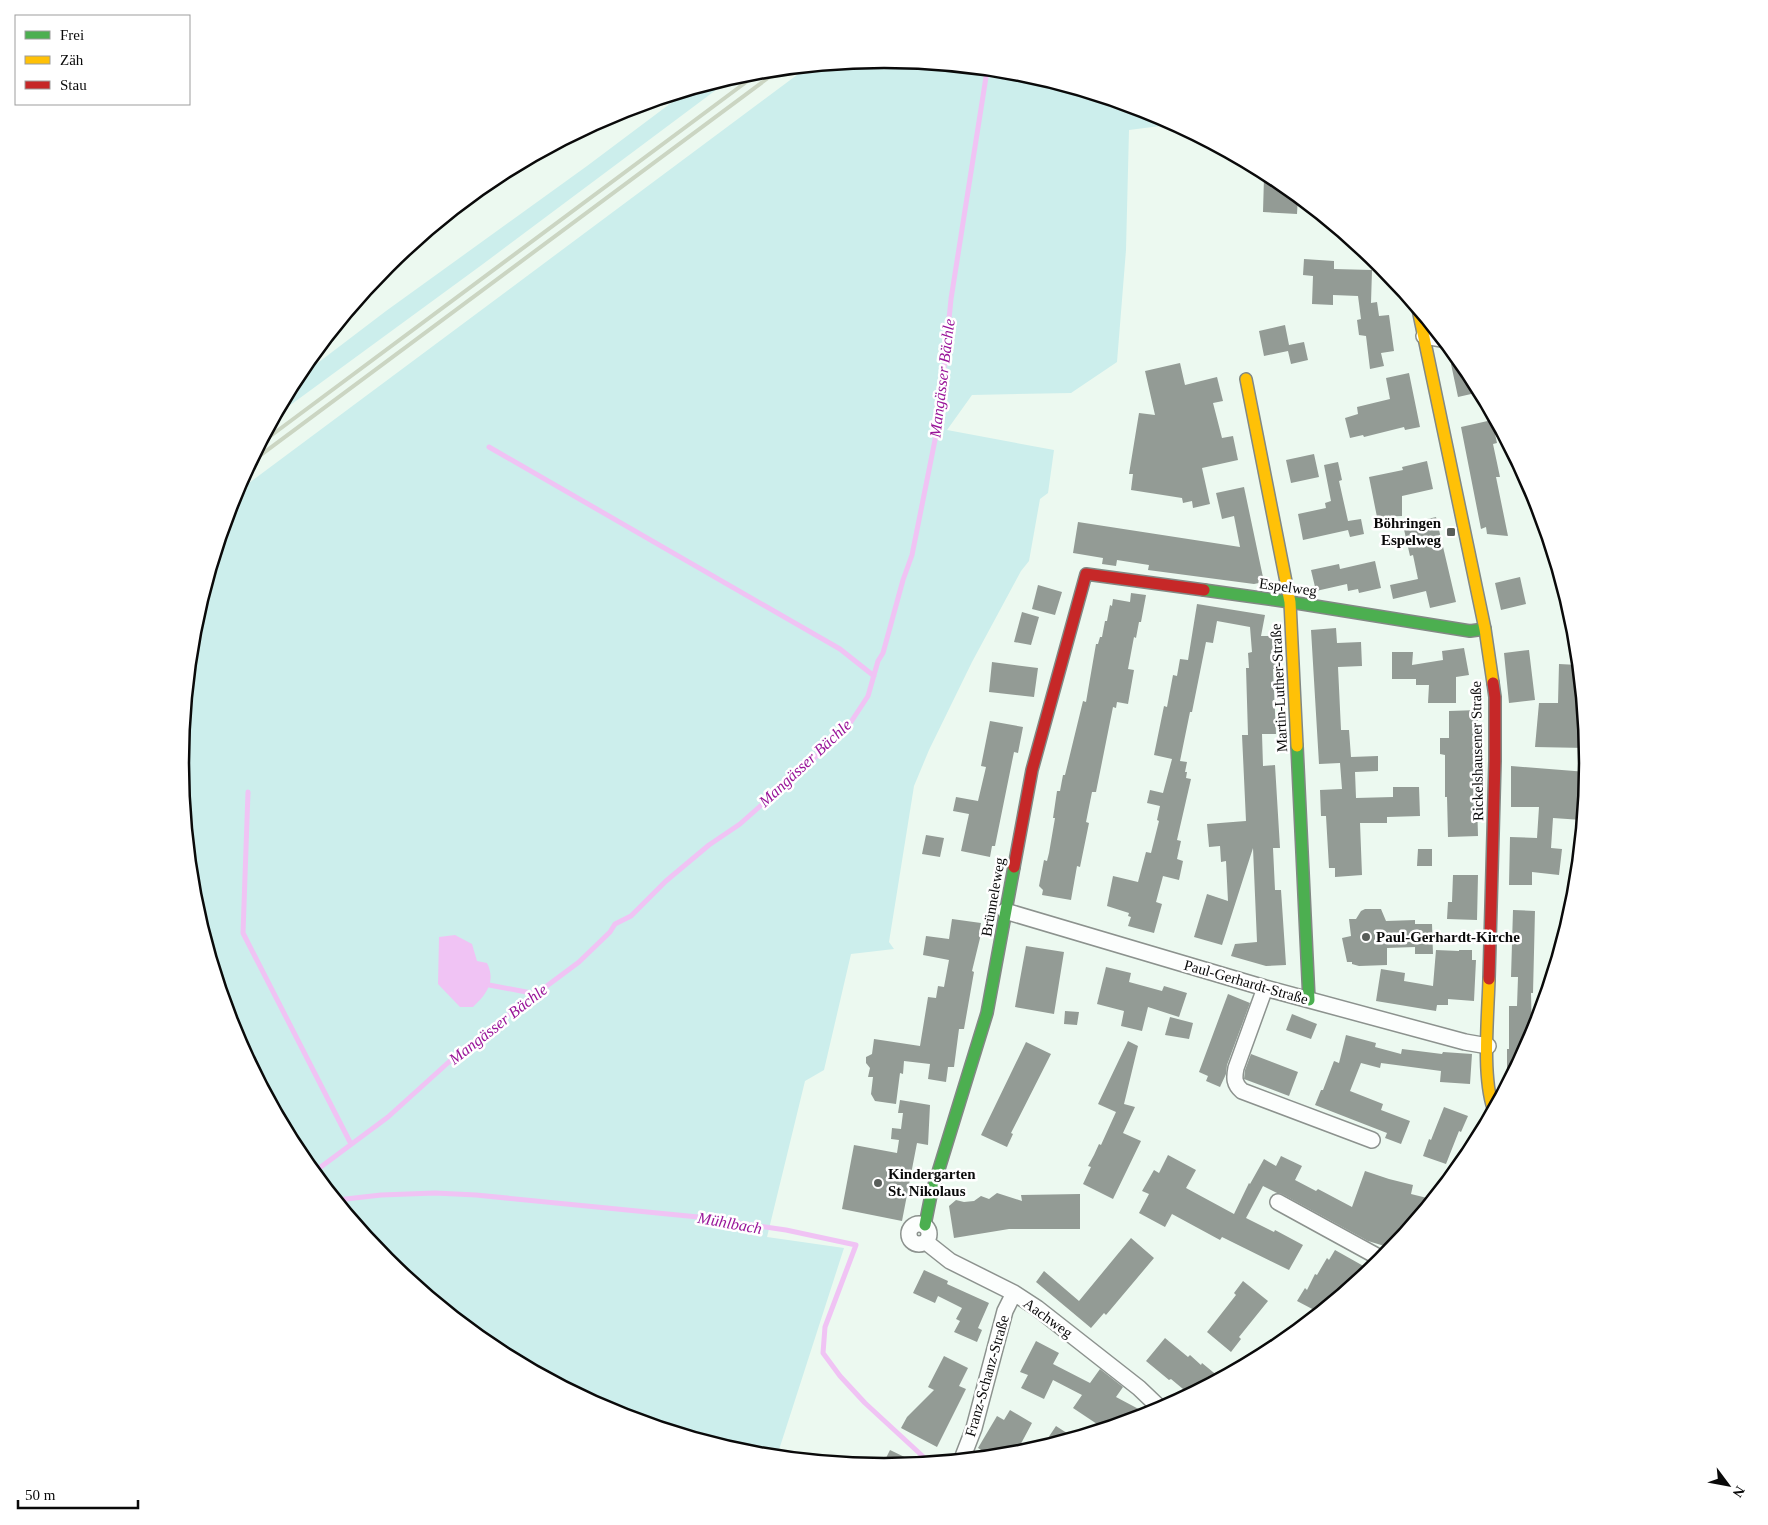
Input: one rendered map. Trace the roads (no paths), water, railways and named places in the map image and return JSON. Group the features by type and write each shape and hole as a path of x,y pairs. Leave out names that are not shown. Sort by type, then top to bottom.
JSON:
{"street":[{"name":"Rickelshausener Straße","path":"1421,321 1485,629 1495,698 1487,1072 1491,1100"},
{"path":"1424,336 1434,338"},
{"name":"Martin-Luther-Straße","path":"1246,379 1290,602 1309,1000"},
{"name":"Espelweg","path":"1086,574 1290,602 1470,631 1485,629"},
{"name":"Brünneleweg","path":"925,1225 931,1195 987,1013 1032,770 1086,574"},
{"name":"Paul-Gerhardt-Straße","path":"1005,910 1265,988 1465,1042 1488,1046"},
{"path":"1265,988 1236,1068 1235,1076 1238,1087 1242,1091 1372,1140"},
{"path":"1278,1202 1374,1255"},
{"name":"Aachweg","path":"925,1225 929,1231 929,1237 926,1242 950,1261 1014,1293 1037,1308 1125,1377 1154,1403"},
{"name":"Franz-Schanz-Straße","path":"964,1453 974,1428 1005,1310 1014,1293"}],"waterway":[{"name":"Mangässer Bächle","path":"320,1168 388,1117 461,1051 478,1043 497,1023 579,962 610,932 615,924 631,916 666,881 709,845 740,824 849,725 868,696 878,661 883,653 903,580 912,555 939,420 951,299 986,75"},
{"path":"489,447 840,649 874,676"},
{"path":"248,792 243,933 351,1144"},
{"path":"489,985 537,994"},
{"name":"Mühlbach","path":"344,1199 381,1195 435,1193 476,1195 698,1217 786,1230 856,1245 825,1327 823,1353 840,1376 865,1403 923,1456"}],"railway":[{"path":"261,455 769,77"},
{"path":"271,435 747,81"}],"place":[{"name":"Böhringen Espelweg","path":"1451,532"},
{"name":"Paul-Gerhardt-Kirche","path":"1366,937"},
{"name":"Kindergarten St. Nikolaus","path":"878,1183"}]}
